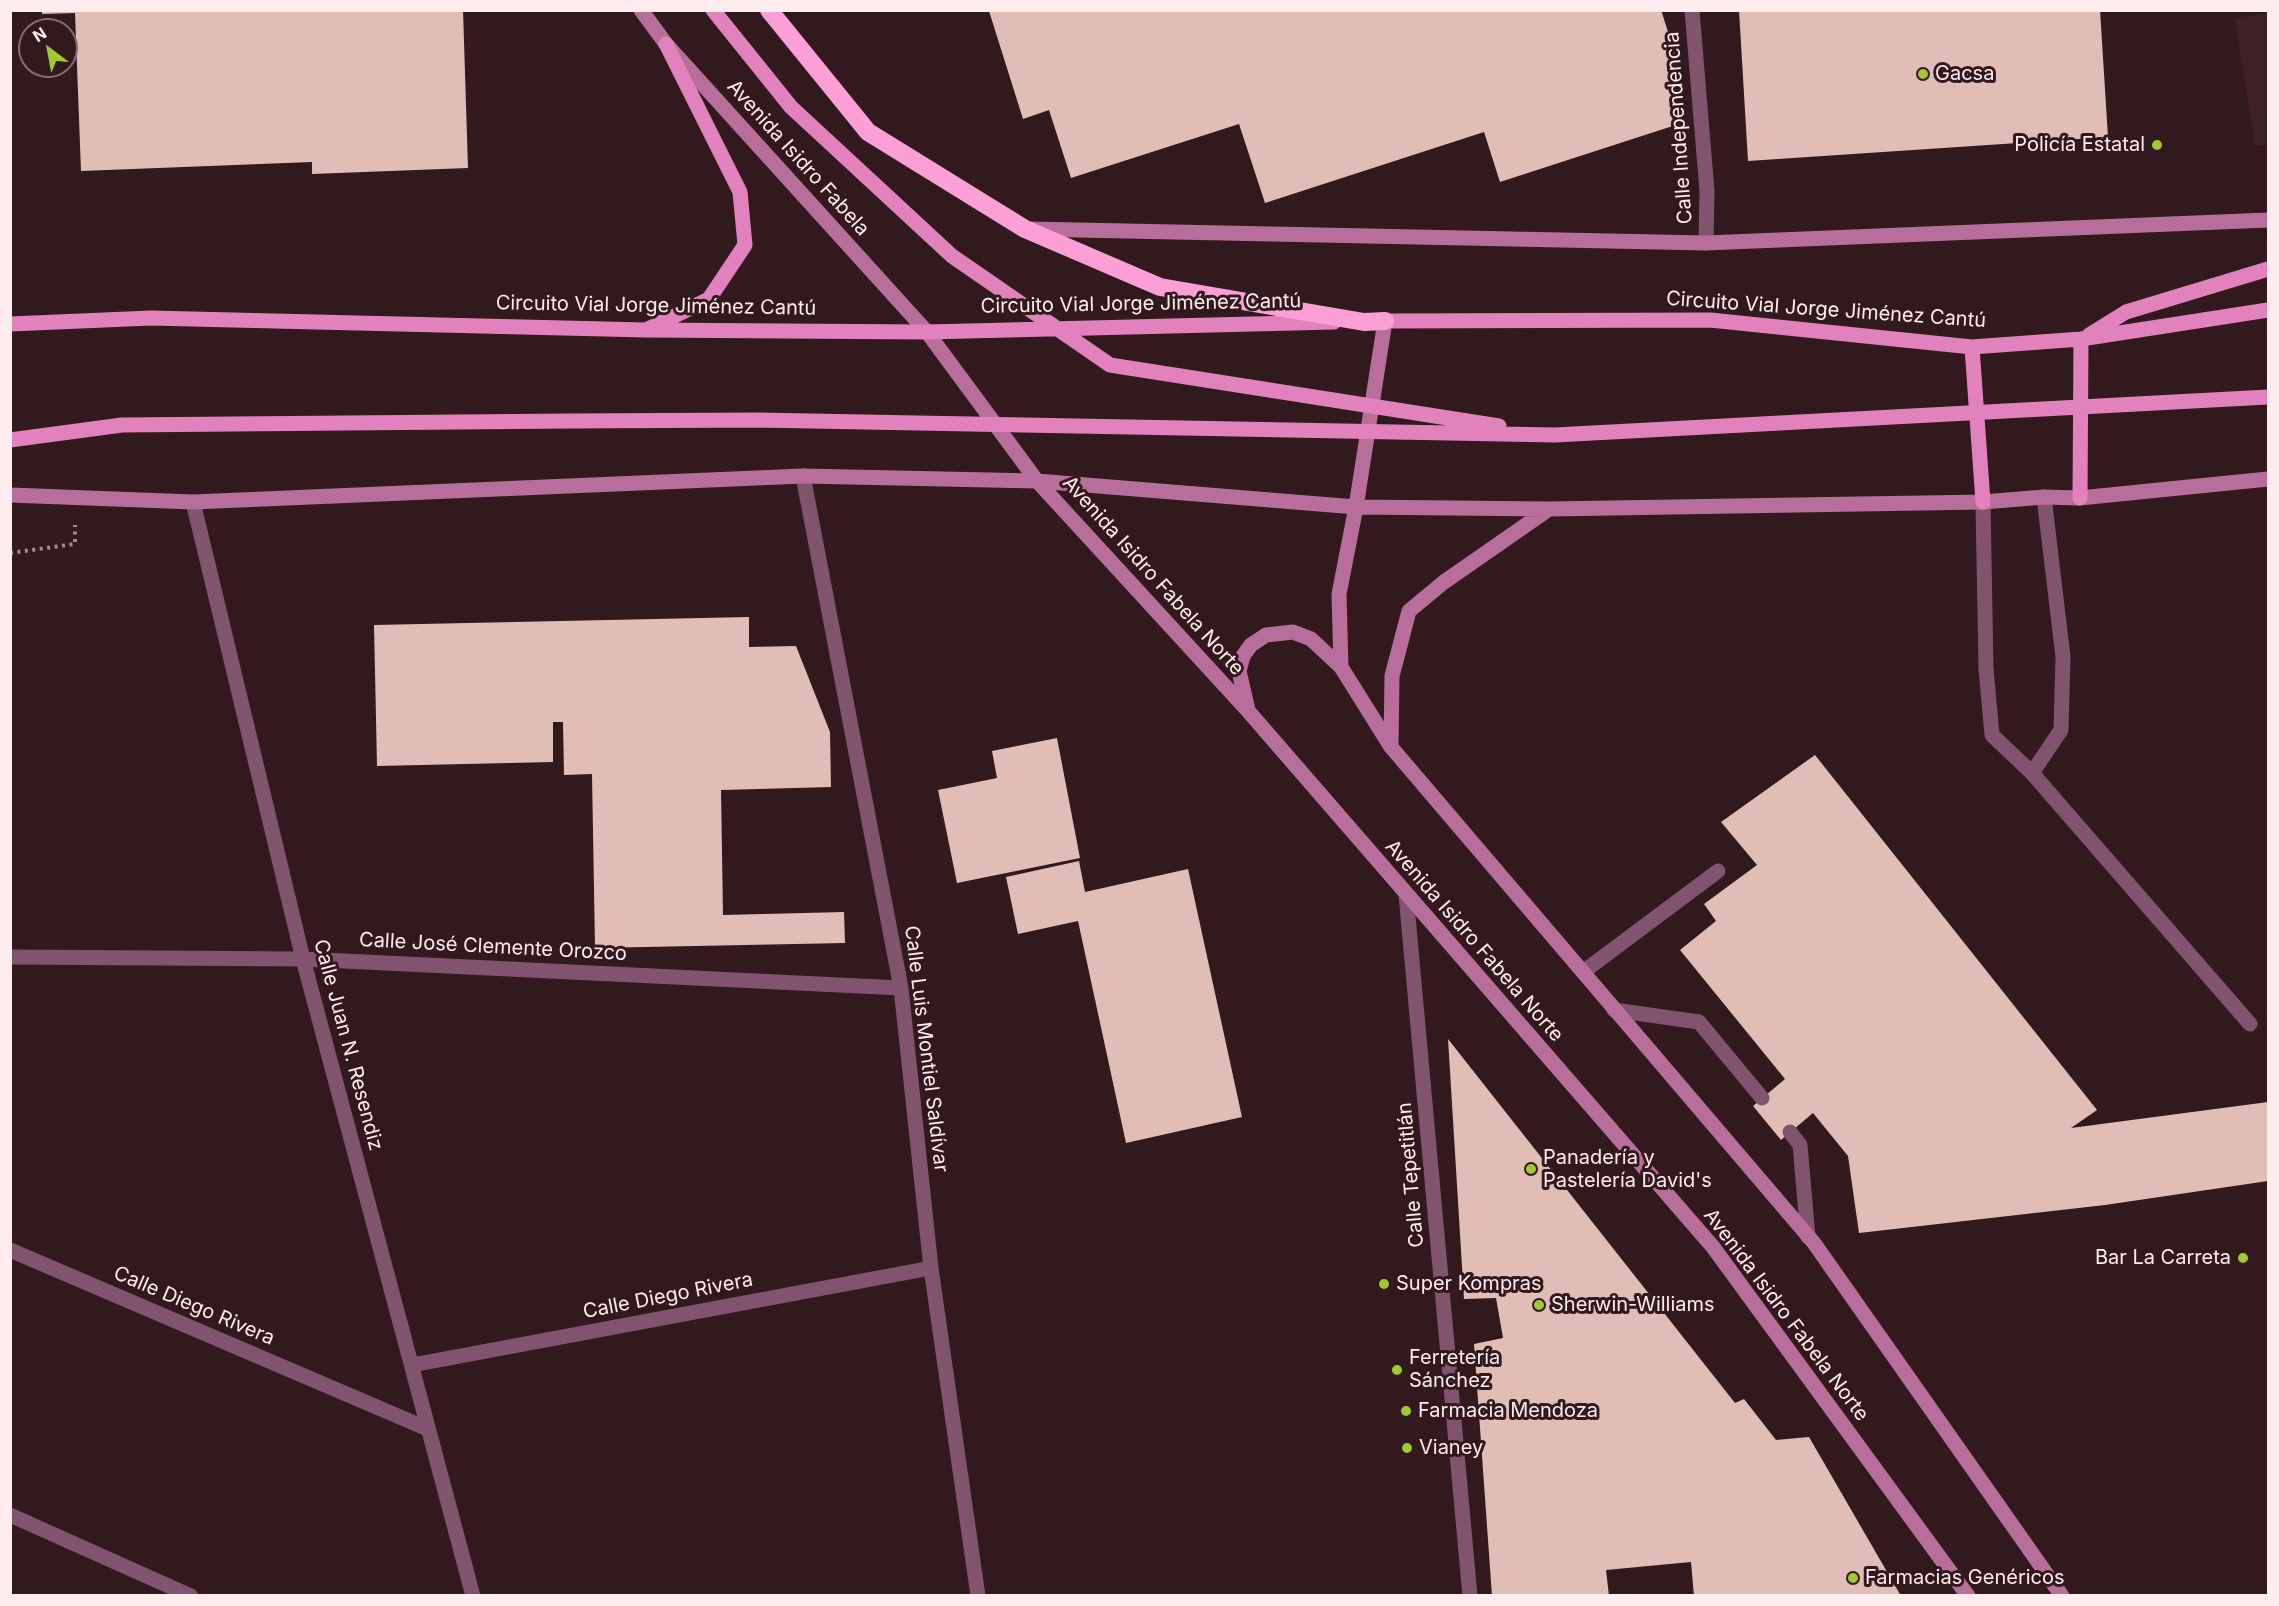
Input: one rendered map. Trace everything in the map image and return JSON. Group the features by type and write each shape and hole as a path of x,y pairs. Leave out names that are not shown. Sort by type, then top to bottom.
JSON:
{"highway":[{"path":"769,10 868,132 1025,229 1160,287 1364,322"},
{"name":"Circuito Vial Jorge Jiménez Cantú","path":"1364,322 1385,321"}],"main road":[{"name":"Avenida Isidro Fabela","path":"641,10 666,44 927,332"},
{"path":"713,10 791,107 952,256 1110,365 1555,435"},
{"path":"646,330 709,299 745,245 740,192 666,44"},
{"path":"1025,229 1706,243 2268,220"},
{"path":"2080,498 2081,339 2126,312 2268,270"},
{"name":"Circuito Vial Jorge Jiménez Cantú","path":"1385,321 1710,320 1972,347 2081,339 2268,310"},
{"name":"Circuito Vial Jorge Jiménez Cantú","path":"10,324 151,318 646,330 927,332 1364,322"},
{"path":"1341,667 1339,594 1356,507 1385,321"},
{"name":"Avenida Isidro Fabela Norte","path":"927,332 1037,481 1249,712 1713,1247 1968,1596"},
{"path":"1972,347 1983,502"},
{"path":"10,440 122,425 770,420 1555,435 2268,397"},
{"path":"10,495 193,502 803,476 1037,481 1356,507 1549,509 1983,502 2044,497 2080,498 2268,479"},
{"path":"1392,747 1392,676 1409,611 1444,582 1549,509"},
{"path":"1249,712 1239,671 1243,656 1251,645 1266,635 1293,632 1311,639 1341,667 1392,747 1808,1237 2062,1596"}],"street":[{"name":"Calle Independencia","path":"1692,10 1707,191 1706,243"},
{"name":"Calle Luis Montiel Saldívar","path":"803,476 901,988 931,1268 978,1596"},
{"path":"2032,773 2061,730 2063,657 2044,497"},
{"name":"Calle Juan N. Resendiz","path":"193,502 303,959 473,1596"},
{"path":"1983,502 1986,669 1992,735 2032,773 2250,1024"},
{"path":"1583,972 1718,871"},
{"name":"Calle Tepetitlán","path":"1406,895 1470,1596"},
{"name":"Calle José Clemente Orozco","path":"10,957 303,959 901,988"},
{"path":"1614,1010 1699,1022 1762,1098"},
{"path":"1790,1132 1800,1145 1808,1237"},
{"name":"Calle Diego Rivera","path":"10,1250 428,1429"},
{"name":"Calle Diego Rivera","path":"412,1365 931,1268"},
{"path":"10,1515 190,1596"}],"path":[{"path":"10,553 75,544"}],"shaded area":[{"path":"2268,13 2268,144 2255,146 2235,18"}],"building":[{"path":"42,10 463,10 468,168 312,174 312,162 81,171 78,18 75,18 75,13 42,14"},
{"path":"1661,10 1680,69 1685,122 1500,182 1484,132 1265,203 1239,124 1071,178 1049,110 1023,119 989,11"},
{"name":"Gacsa","path":"1739,10 2100,10 2108,137 1748,161"},
{"path":"749,617 749,647 796,646 830,732 831,787 721,790 723,915 844,912 845,943 595,948 592,774 564,775 563,722 553,722 553,762 377,766 374,625"},
{"path":"1057,738 1080,858 957,883 938,790 997,778 992,751"},
{"path":"1815,755 2097,1110 2071,1128 2268,1102 2268,1181 2105,1205 1859,1233 1848,1156 1813,1113 1781,1140 1753,1106 1785,1079 1680,950 1716,921 1704,904 1757,865 1721,822"},
{"path":"1079,861 1085,892 1188,869 1242,1117 1126,1143 1078,921 1018,934 1006,877"},
{"path":"1448,1039 1735,1403 1744,1399 1776,1440 1809,1437 1901,1596 1694,1596 1691,1562 1606,1570 1609,1596 1492,1596 1474,1344 1503,1338 1496,1298 1464,1299"}],"place":[{"name":"Gacsa","path":"1923,74"},
{"name":"Policía Estatal","path":"2157,145"},
{"name":"Panadería y Pastelería David's","path":"1531,1169"},
{"name":"Bar La Carreta","path":"2243,1258"},
{"name":"Super Kompras","path":"1384,1284"},
{"name":"Sherwin-Williams","path":"1539,1305"},
{"name":"Ferretería Sánchez","path":"1397,1370"},
{"name":"Farmacia Mendoza","path":"1406,1411"},
{"name":"Vianey","path":"1407,1448"},
{"name":"Farmacias Genéricos","path":"1853,1578"}]}
